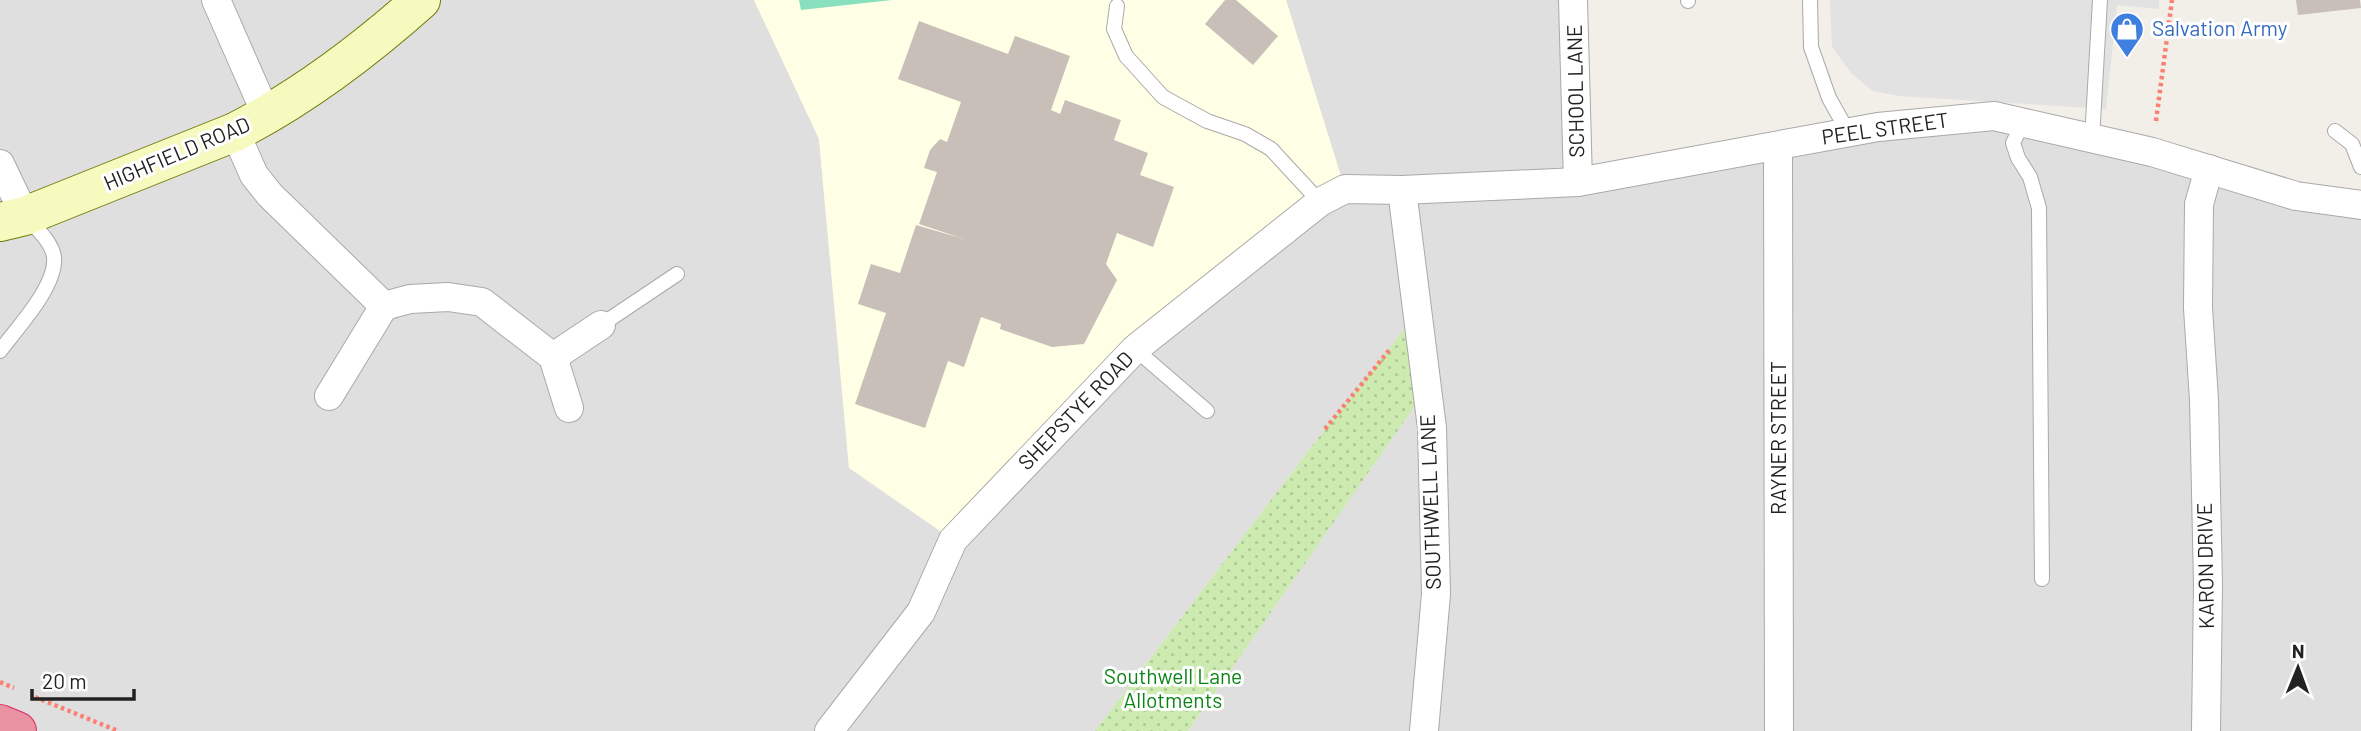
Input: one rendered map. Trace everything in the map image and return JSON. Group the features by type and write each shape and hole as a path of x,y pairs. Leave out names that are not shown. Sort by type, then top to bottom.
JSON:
{"highway":[{"path":"0,724 17,731"}],"main road":[{"name":"HIGHFIELD ROAD","path":"13,219 251,124 373,43 421,0"}],"street":[{"path":"216,0 251,124 254,175 270,195 384,306"},
{"name":"SCHOOL LANE","path":"1573,0 1578,182"},
{"name":"PEEL STREET","path":"1402,190 1578,182 1848,132 1934,119 1994,116 2152,152 2296,197 2361,205"},
{"name":"RAYNER STREET","path":"1778,146 1779,731"},
{"path":"0,164 13,219"},
{"name":"KARON DRIVE","path":"2206,731 2216,401 2198,308 2199,204 2209,169"},
{"name":"SHEPSTYE ROAD","path":"829,731 921,611 953,540 1135,349 1320,202 1345,189 1402,190"},
{"name":"SOUTHWELL LANE","path":"1402,190 1415,316 1432,428 1436,594 1424,731"},
{"path":"329,396 384,306 410,299 448,297 482,302 553,358 569,408"},
{"path":"553,358 601,325"}],"lane":[{"path":"1810,0 1811,47 1829,98 1848,132"},
{"path":"2092,139 2100,0"},
{"path":"1117,6 1114,29 1126,56 1163,97 1207,121 1245,134 1271,149 1320,202"},
{"path":"2022,121 2014,143 2018,158 2030,177 2039,208 2042,579"},
{"path":"2334,131 2352,144 2361,167"},
{"path":"0,351 51,281 54,257 46,239 13,219"},
{"path":"601,325 677,274"},
{"path":"1135,349 1207,411"}],"path":[{"path":"2152,152 2172,0"},
{"path":"1325,429 1415,316"},
{"path":"0,682 118,731"}],"shaded area":[{"path":"0,0 754,0 819,139 849,468 1135,349 1345,189 1286,0 1573,0 1578,182 1994,116 2361,205 2361,731 1188,731 1425,390 1325,429 1095,731 17,731 0,724"},
{"path":"754,0 1286,0 1345,189 1135,349 953,540 849,468 819,139"},
{"path":"1830,0 2159,0 2159,9 2117,5 2106,109 1899,96 1873,91 1852,74 1832,47"}],"green space":[{"path":"799,0 892,0 801,10"},
{"name":"Southwell Lane Allotments","path":"1415,316 1426,390 1188,731 1095,731 1325,429"}],"building":[{"path":"1225,0 1236,0 1278,36 1253,65 1205,24"},
{"path":"2296,0 2360,0 2361,8 2298,15"},
{"path":"919,21 1008,54 1015,36 1070,56 1051,110 1060,114 1065,100 1121,120 1114,140 1148,153 1140,175 1174,187 1153,247 1117,233 1106,264 1117,280 1084,344 1052,347 1000,329 1001,324 981,317 964,367 948,361 925,428 855,404 886,313 858,304 871,264 900,273 916,225 964,239 919,224 937,172 924,168 930,150 940,139 947,142 961,102 898,79"}],"place":[{"name":"Salvation Army","path":"2127,59"}]}
